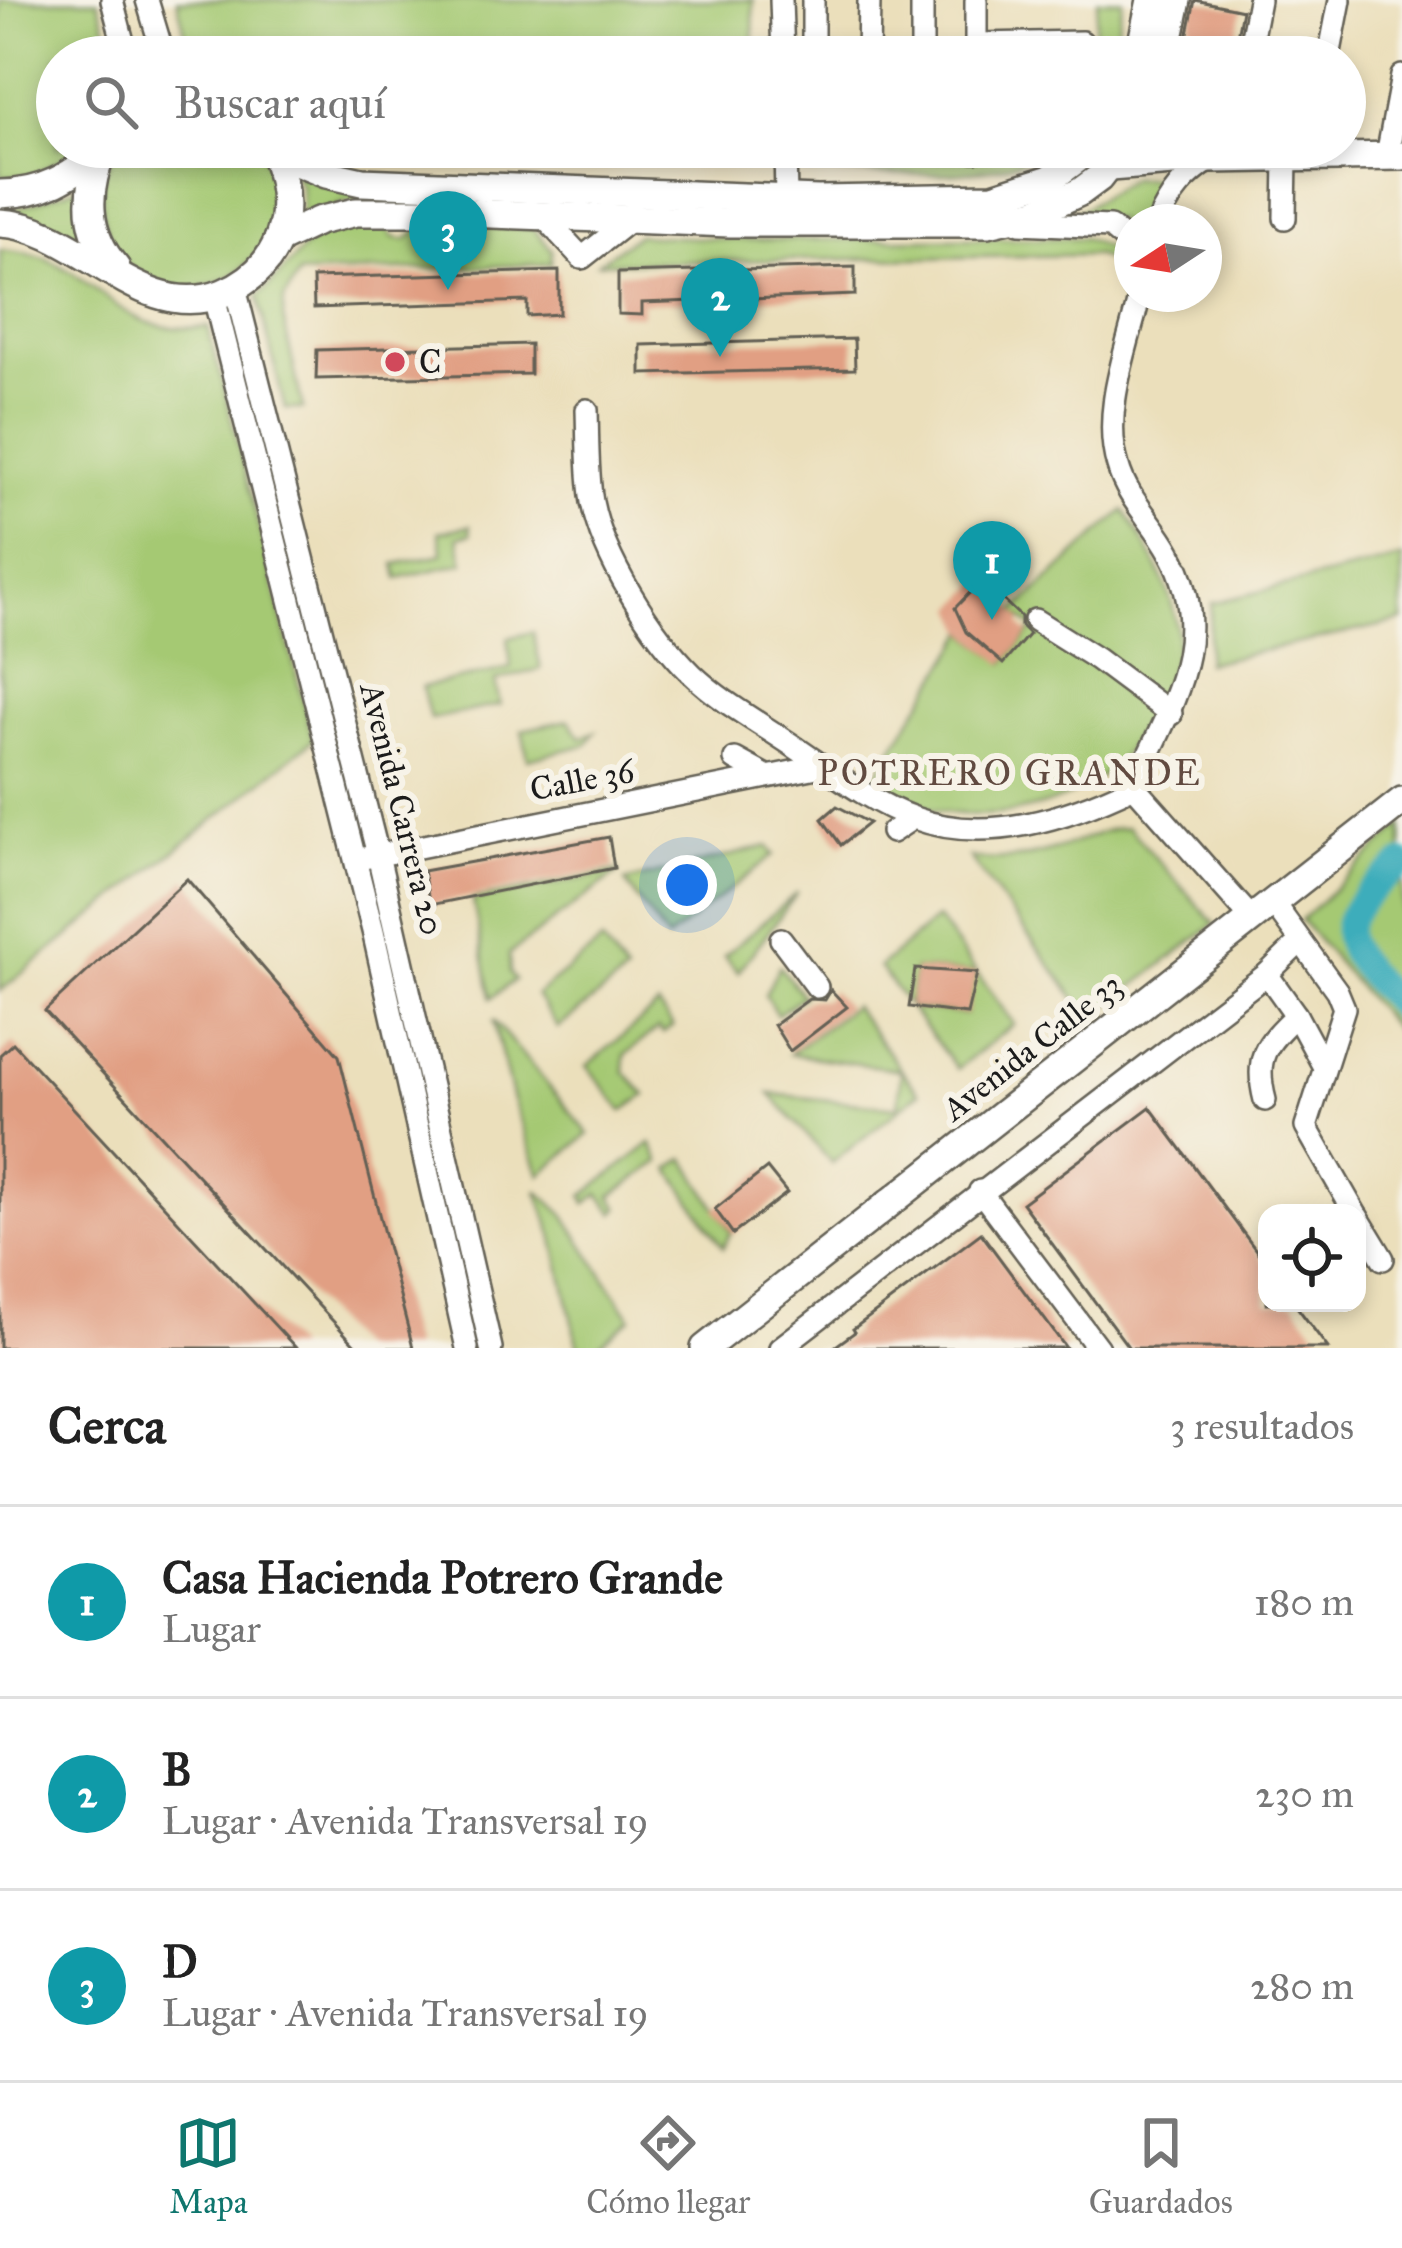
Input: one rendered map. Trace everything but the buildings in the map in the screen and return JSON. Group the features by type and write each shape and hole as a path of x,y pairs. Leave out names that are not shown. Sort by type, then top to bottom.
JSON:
{"main road":[{"path":"1143,36 1151,0"},
{"path":"1169,36 1177,0"},
{"path":"0,194 44,189 80,168"},
{"path":"98,168 91,189 93,230 105,255 123,276"},
{"path":"0,224 39,231 143,290 190,300 224,292 268,259 278,240 286,196 277,168"},
{"path":"312,168 362,182 786,199 993,197 1028,189 1071,168"},
{"path":"278,240 318,221 356,212 629,221 988,223 1052,206 1080,192 1098,168"},
{"name":"Avenida Calle 33","path":"704,1348 1402,801"}],"street":[{"path":"112,0 121,36"},
{"path":"147,0 158,36"},
{"path":"781,0 782,36"},
{"path":"813,0 813,36"},
{"path":"868,36 869,0"},
{"path":"922,0 922,36"},
{"path":"976,0 976,36"},
{"path":"1252,36 1259,0"},
{"path":"1332,36 1340,0"},
{"path":"1395,156 1402,76"},
{"path":"785,168 786,199"},
{"path":"1166,204 1191,168"},
{"path":"1286,218 1290,168"},
{"path":"542,215 582,258 629,221"},
{"path":"988,223 1114,230"},
{"name":"Avenida Carrera 20","path":"224,292 378,855 491,1348"},
{"name":"Avenida Carrera 20","path":"224,292 467,1348"},
{"path":"587,410 592,502 629,608 694,675 914,818 957,827 1012,827 1091,807 1134,786 1171,714 1190,652 1188,605 1178,566 1130,494 1117,464 1114,407 1124,324 1130,312"},
{"path":"1035,620 1171,714"},
{"path":"735,758 766,776"},
{"name":"Calle 36","path":"355,860 766,776 835,768"},
{"path":"1134,786 1300,942 1344,1008 1307,1118 1307,1134 1349,1204"},
{"path":"892,832 914,818"},
{"path":"781,939 817,986"},
{"path":"780,1348 1267,974 1300,942"},
{"path":"1267,974 1291,1006 1324,1067"},
{"path":"1265,1100 1258,1069 1261,1060 1291,1006 1323,974"},
{"path":"980,1191 1098,1348"},
{"path":"1366,1231 1383,1259"}],"green space":[{"path":"0,0 98,0 108,36 36,36 36,168 45,168 30,176 0,177"},
{"path":"177,0 753,0 754,36 186,36"},
{"path":"1098,0 1123,0 1116,36 1094,36"},
{"path":"108,168 266,168 274,191 271,229 252,259 224,280 190,288 156,283 127,263 106,226 102,206"},
{"path":"808,168 991,168 933,174 807,172"},
{"path":"293,171 342,190 399,198 346,202 302,219 301,188"},
{"path":"1131,178 1164,178 1146,204 1114,204 1114,219 1068,218"},
{"path":"83,185 86,240 9,211"},
{"path":"386,223 393,237 405,240 418,225 533,228 552,250 551,264 299,274 284,299 283,318 303,409 285,409 258,296 322,235"},
{"path":"637,235 748,240 1083,238 1108,248 1114,266 1094,255 598,263"},
{"path":"0,250 47,259 136,317 179,328 208,327 313,740 0,991"},
{"path":"1124,510 1163,579 1177,637 1166,680 1119,760 1078,791 1026,810 999,814 972,815 921,806 875,777 966,632 1004,663 1034,628 1014,612"},
{"path":"470,526 471,534 458,537 464,563 398,578 395,564 443,554 439,532"},
{"path":"1402,558 1402,621 1206,663 1212,603"},
{"path":"533,632 541,669 495,681 500,705 430,719 422,687 511,668 508,638"},
{"path":"569,720 581,738 595,732 586,745 528,759 522,730"},
{"path":"1402,825 1402,1038 1301,920"},
{"path":"1128,827 1215,924 1091,1019 970,858 1023,857"},
{"path":"768,846 774,855 667,939 625,882"},
{"path":"620,871 509,954 515,980 491,998 473,900"},
{"path":"798,892 738,972 724,956"},
{"path":"937,918 1014,1024 957,1069 910,1008 966,1014 976,973 915,969 909,1006 879,967"},
{"path":"602,942 626,974 558,1028 536,995"},
{"path":"779,966 803,996 777,1015 765,995"},
{"path":"658,1006 673,1026 663,1033 658,1028 625,1055 624,1071 646,1095 623,1111 587,1066"},
{"path":"853,1006 919,1093 832,1163 770,1094 898,1107 901,1070 790,1054"},
{"path":"493,1020 589,1134 540,1175 513,1100"},
{"path":"651,1143 660,1162 611,1196 619,1208 614,1213 599,1194 586,1203 583,1196"},
{"path":"685,1158 731,1232 723,1247 670,1169"},
{"path":"537,1190 565,1216 631,1318 596,1348 579,1348 553,1235"}],"waterway":[{"path":"1402,864 1358,906 1347,937 1364,968 1402,1010"}],"place":[{"name":"D","path":"448,290"},
{"name":"B","path":"720,357"},
{"name":"C","path":"395,362"},
{"name":"Casa Hacienda Potrero Grande","path":"992,620"}],"district":[{"name":"POTRERO GRANDE","path":"1010,773"}]}
